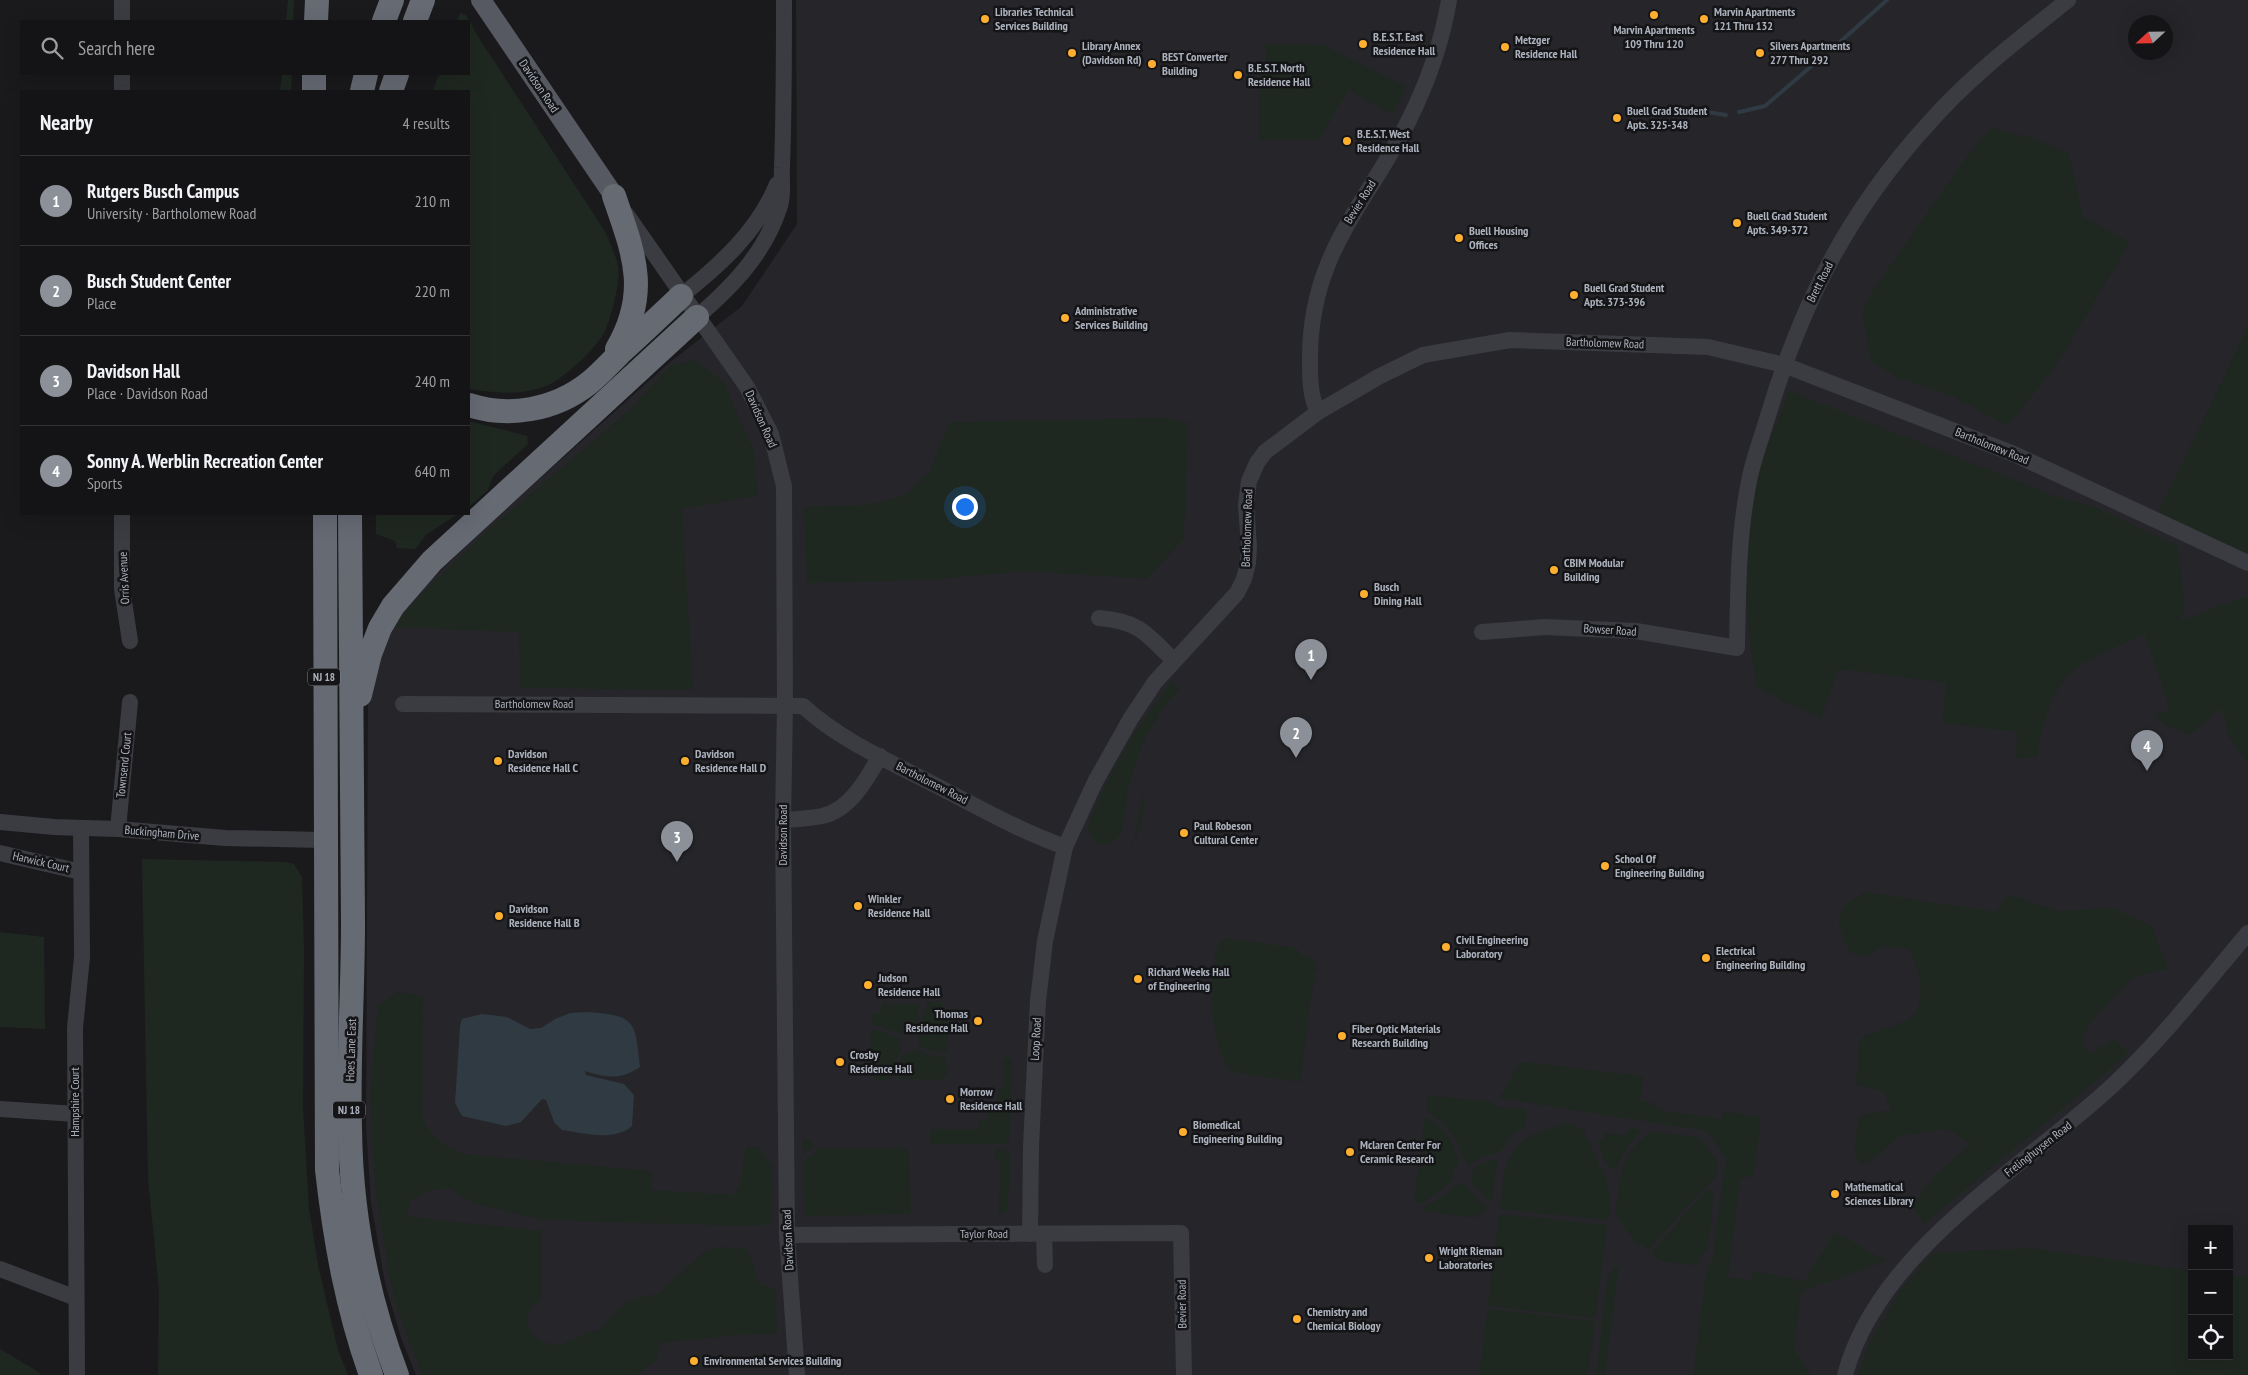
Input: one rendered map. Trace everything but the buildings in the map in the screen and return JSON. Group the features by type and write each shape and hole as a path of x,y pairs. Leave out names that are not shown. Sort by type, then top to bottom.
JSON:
{"highway":[{"path":"316,20 317,0"},
{"path":"384,20 392,0"},
{"path":"415,20 424,0"},
{"path":"314,75 314,90"},
{"path":"362,90 366,75"},
{"path":"392,90 397,75"},
{"path":"399,90 402,75"},
{"path":"608,364 624,338 637,292 635,264 614,196"},
{"path":"470,405 481,409 512,412 544,407 567,397 588,383 681,296"},
{"path":"351,781 359,698 376,637 393,606 432,561 698,317"},
{"name":"NJ 18","path":"323,515 324,840"},
{"name":"NJ 18","path":"350,515 351,781"},
{"name":"Hoes Lane East","path":"351,781 353,980 349,1072 352,1170 366,1266 374,1304 397,1375"},
{"name":"Hoes Lane East","path":"324,840 327,1170 339,1260 350,1307 371,1375"}],"main road":[{"name":"Davidson Road","path":"481,0 614,196"}],"street":[{"path":"122,0 122,20"},
{"path":"698,317 729,289 750,266 770,231 780,205 783,191 784,142 784,0"},
{"name":"Bevier Road","path":"1318,412 1312,397 1310,343 1314,305 1323,273 1346,223 1398,141 1419,98 1439,44 1448,0"},
{"name":"Brett Road","path":"1737,648 1739,556 1749,480 1784,365 1813,293 1859,211 1928,124 1959,92 2068,0"},
{"path":"122,75 122,90"},
{"path":"681,296 723,261 740,243 768,206 782,170"},
{"name":"Davidson Road","path":"614,196 681,296 747,387 771,434 784,486 785,706 783,820 787,1235 797,1375"},
{"name":"Bartholomew Road","path":"403,704 803,706 824,726 1032,836 1066,847 1112,747 1155,682 1238,593 1244,579 1249,546 1246,494 1248,481 1257,463 1275,443 1318,412 1380,376 1423,355 1510,340 1708,347 1784,365 2014,454 2248,563"},
{"name":"Orris Avenue","path":"122,515 122,588 130,641"},
{"path":"1099,618 1130,624 1144,631 1174,661"},
{"name":"Bowser Road","path":"1482,632 1545,627 1636,631 1737,648"},
{"name":"Townsend Court","path":"118,829 130,702"},
{"path":"783,820 824,816 845,805 858,791 880,756"},
{"name":"Buckingham Drive","path":"0,822 225,838 324,840"},
{"name":"Hampshire Court","path":"77,1375 75,1028 82,958 81,829"},
{"name":"Loop Road","path":"1045,1265 1037,1234 1031,1147 1038,1001 1045,941 1066,847"},
{"name":"Harwick Court","path":"0,853 81,872"},
{"name":"Frelinghuysen Road","path":"1845,1375 1859,1337 1882,1299 1927,1244 2007,1173 2066,1127 2114,1085 2158,1039 2248,933"},
{"path":"0,1109 75,1114"},
{"name":"Bevier Road","path":"1181,1234 1184,1375"},
{"name":"Taylor Road","path":"787,1235 1181,1234"},
{"path":"0,1269 76,1298"}],"shaded area":[{"path":"288,0 294,0 293,20 286,20"},
{"path":"796,0 2248,0 2248,1375 416,1375 401,1338 385,1283 371,1203 366,1127 368,704 378,655 396,618 417,593 498,516 669,363 742,306 797,224"},
{"path":"460,13 466,15 469,20 457,20"},
{"path":"470,22 606,233 619,273 615,300 607,327 600,340 579,362 563,376 548,385 519,392 470,389 470,90 433,90 439,75 470,75"},
{"path":"1265,44 1323,45 1407,87 1393,114 1348,90 1320,139 1259,140 1259,72 1265,71"},
{"path":"282,75 292,75 291,90 280,90"},
{"path":"1991,128 2033,138 2069,154 2083,217 2130,242 2057,364 2008,426 1953,396 1896,377 1871,362 1862,312 1876,286 1968,155"},
{"path":"2248,326 2248,559 2155,520"},
{"path":"696,360 724,383 754,451 758,496 682,509 693,690 520,688 519,632 394,627 418,597 488,530 626,413 671,365"},
{"path":"1789,391 2063,499 2090,505 2178,546 2185,608 2180,621 2243,597 2248,598 2248,764 2227,734 2226,721 2220,708 2190,735 2164,724 2155,715 2170,709 2145,635 2098,655 2081,665 2068,676 2058,690 2050,707 2037,757 2015,758 2018,732 1942,723 1946,683 1839,669 1821,718 1779,699 1756,686 1750,642 1743,558 1753,484"},
{"path":"1166,418 1188,423 1184,539 1147,579 1025,571 926,580 807,583 804,507 864,505 905,496 929,472 950,422"},
{"path":"470,421 527,436 528,444 493,476 488,490 470,506"},
{"path":"456,515 427,534 415,549 397,548 395,541 376,534 376,516"},
{"path":"1172,681 1180,689 1161,710 1141,747 1128,789 1122,830 1119,836 1111,843 1097,844 1090,836 1088,825 1103,790 1132,736"},
{"path":"1143,791 1142,822 1137,835 1128,850 1135,836"},
{"path":"142,859 285,862 294,864 302,877 304,950 303,1107 309,1208 318,1265 338,1350 348,1375 158,1375 159,1290 148,1178"},
{"path":"1865,892 1996,912 2009,895 2059,911 2111,908 2152,926 2168,969 2132,977 2089,1025 2082,1042 2089,1054 2114,1039 2129,1053 1924,1224 1912,1205 1934,1176 1971,1144 1947,1129 1899,1136 1871,1162 1860,1164 1855,1152 1858,1117 1891,1109 1883,1091 1856,1085 1859,1042 1864,1036 1908,1019 1915,1012 1921,995 1919,976 1909,950 1898,947 1882,947 1868,956 1851,954 1839,926 1839,919 1841,912 1846,906"},
{"path":"0,932 44,937 45,1029 0,1027"},
{"path":"1228,938 1296,948 1302,956 1310,957 1315,961 1317,968 1312,977 1316,980 1312,990 1300,1082 1237,1073 1230,1069 1220,1051 1214,1028 1211,997 1214,997 1211,983 1216,950 1220,942"},
{"path":"397,992 423,996 422,1117 434,1136 455,1151 463,1154 652,1171 652,1190 734,1195 740,1184 746,1146 759,1147 772,1166 771,1224 749,1226 542,1220 476,1204 450,1189 438,1189 423,1193 411,1200 407,1214 411,1217 542,1231 542,1299 530,1308 527,1319 531,1332 543,1342 560,1345 581,1335 601,1329 627,1301 659,1293 705,1251 716,1247 744,1248 752,1261 759,1284 776,1290 777,1334 736,1335 661,1343 656,1361 636,1375 422,1375 399,1314 389,1275 375,1188 370,1096 378,1005"},
{"path":"928,1002 940,1003 948,1010 948,1049 945,1053 932,1051 919,1045 917,1034"},
{"path":"882,1003 919,1004 919,1019 913,1032 908,1031 902,1034 872,1024 871,1014 878,1014 882,1010"},
{"path":"588,1012 624,1019 630,1023 634,1030 637,1039 640,1067 620,1076 606,1076 585,1071 586,1075 624,1084 634,1095 632,1126 617,1134 608,1135 562,1130 554,1122 546,1100 542,1099 521,1122 506,1126 462,1116 455,1103 462,1019 482,1014 507,1017 530,1029 541,1028 555,1019 570,1013"},
{"path":"873,1030 885,1032 899,1038 901,1049 894,1065 893,1077 888,1080 877,1080 871,1074 870,1033"},
{"path":"916,1049 929,1055 946,1058 948,1073 941,1080 899,1079 898,1069 903,1055 905,1052 911,1053"},
{"path":"1004,1058 1012,1060 1009,1141 1006,1144 930,1144 930,1129 979,1129 979,1119 988,1119 988,1111 997,1111 997,1090 1004,1089"},
{"path":"1521,1062 1643,1076 1640,1101 1654,1103 1658,1110 1721,1119 1722,1111 1761,1117 1753,1175 1740,1180 1728,1277 1752,1280 1753,1271 1805,1281 1834,1232 1887,1261 1801,1291 1794,1349 1811,1375 1693,1375 1706,1272 1712,1261 1726,1159 1707,1131 1499,1098"},
{"path":"1427,1095 1491,1102 1494,1106 1524,1109 1527,1112 1525,1126 1513,1135 1500,1151 1481,1158 1468,1166 1453,1135 1427,1111"},
{"path":"1425,1118 1443,1129 1456,1150 1459,1164 1453,1170 1454,1180 1426,1201 1418,1203 1414,1201"},
{"path":"1561,1124 1574,1125 1585,1131 1586,1138 1590,1139 1609,1191 1609,1218 1605,1220 1500,1209 1506,1167 1515,1150 1532,1134"},
{"path":"1629,1128 1639,1130 1640,1133 1627,1147 1618,1166 1610,1170 1603,1159 1598,1140 1603,1140 1605,1133 1627,1135"},
{"path":"1658,1132 1699,1137 1718,1162 1716,1178 1703,1189 1649,1250 1642,1245 1636,1244 1615,1214 1619,1183 1629,1154 1643,1138"},
{"path":"804,1137 815,1146 803,1155"},
{"path":"820,1148 906,1148 909,1152 911,1214 805,1215 804,1161"},
{"path":"995,1149 1010,1149 1008,1210 1002,1215 999,1215 1000,1160 995,1159"},
{"path":"1498,1159 1492,1200 1490,1201 1470,1181 1473,1176 1472,1171 1482,1163"},
{"path":"1459,1184 1465,1184 1486,1208 1480,1215 1474,1218 1422,1211 1424,1207 1433,1203"},
{"path":"1706,1190 1712,1191 1714,1194 1708,1249 1701,1255 1700,1263 1692,1267 1692,1265 1660,1261 1651,1253"},
{"path":"1499,1214 1605,1225 1607,1227 1596,1314 1593,1318 1490,1306 1488,1303"},
{"path":"2030,1248 2188,1270 2188,1360 2233,1360 2233,1276 2248,1278 2248,1375 1857,1375 1869,1345 1899,1292 1933,1253"},
{"path":"1619,1266 1605,1375 1596,1375 1608,1274"},
{"path":"1491,1309 1592,1321 1595,1324 1588,1375 1479,1375 1487,1312"},
{"path":"0,1349 40,1373 40,1375 0,1375"}],"waterway":[{"path":"1831,50 1887,0"},
{"path":"1739,112 1765,106 1821,58"},
{"path":"1707,112 1726,115"}],"place":[{"name":"Marvin Apartments 109 Thru 120","path":"1654,15"},
{"name":"Libraries Technical Services Building","path":"985,19"},
{"name":"Marvin Apartments 121 Thru 132","path":"1704,19"},
{"name":"B.E.S.T. East Residence Hall","path":"1363,44"},
{"name":"Metzger Residence Hall","path":"1505,47"},
{"name":"Library Annex (Davidson Rd)","path":"1072,53"},
{"name":"Silvers Apartments 277 Thru 292","path":"1760,53"},
{"name":"BEST Converter Building","path":"1152,64"},
{"name":"B.E.S.T. North Residence Hall","path":"1238,75"},
{"name":"Buell Grad Student Apts. 325-348","path":"1617,118"},
{"name":"B.E.S.T. West Residence Hall","path":"1347,141"},
{"name":"Buell Grad Student Apts. 349-372","path":"1737,223"},
{"name":"Buell Housing Offices","path":"1459,238"},
{"name":"Buell Grad Student Apts. 373-396","path":"1574,295"},
{"name":"Administrative Services Building","path":"1065,318"},
{"name":"CBIM Modular Building","path":"1554,570"},
{"name":"Busch Dining Hall","path":"1364,594"},
{"name":"Rutgers Busch Campus","path":"1311,680"},
{"name":"Busch Student Center","path":"1296,758"},
{"name":"Davidson Residence Hall C","path":"498,761"},
{"name":"Davidson Residence Hall D","path":"685,761"},
{"name":"Sonny A. Werblin Recreation Center","path":"2147,771"},
{"name":"Paul Robeson Cultural Center","path":"1184,833"},
{"name":"Davidson Hall","path":"677,862"},
{"name":"School Of Engineering Building","path":"1605,866"},
{"name":"Winkler Residence Hall","path":"858,906"},
{"name":"Davidson Residence Hall B","path":"499,916"},
{"name":"Civil Engineering Laboratory","path":"1446,947"},
{"name":"Electrical Engineering Building","path":"1706,958"},
{"name":"Richard Weeks Hall of Engineering","path":"1138,979"},
{"name":"Judson Residence Hall","path":"868,985"},
{"name":"Thomas Residence Hall","path":"978,1021"},
{"name":"Fiber Optic Materials Research Building","path":"1342,1036"},
{"name":"Crosby Residence Hall","path":"840,1062"},
{"name":"Morrow Residence Hall","path":"950,1099"},
{"name":"Biomedical Engineering Building","path":"1183,1132"},
{"name":"Mclaren Center For Ceramic Research","path":"1350,1152"},
{"name":"Mathematical Sciences Library","path":"1835,1194"},
{"name":"Wright Rieman Laboratories","path":"1429,1258"},
{"name":"Chemistry and Chemical Biology","path":"1297,1319"},
{"name":"Environmental Services Building","path":"694,1361"}]}
